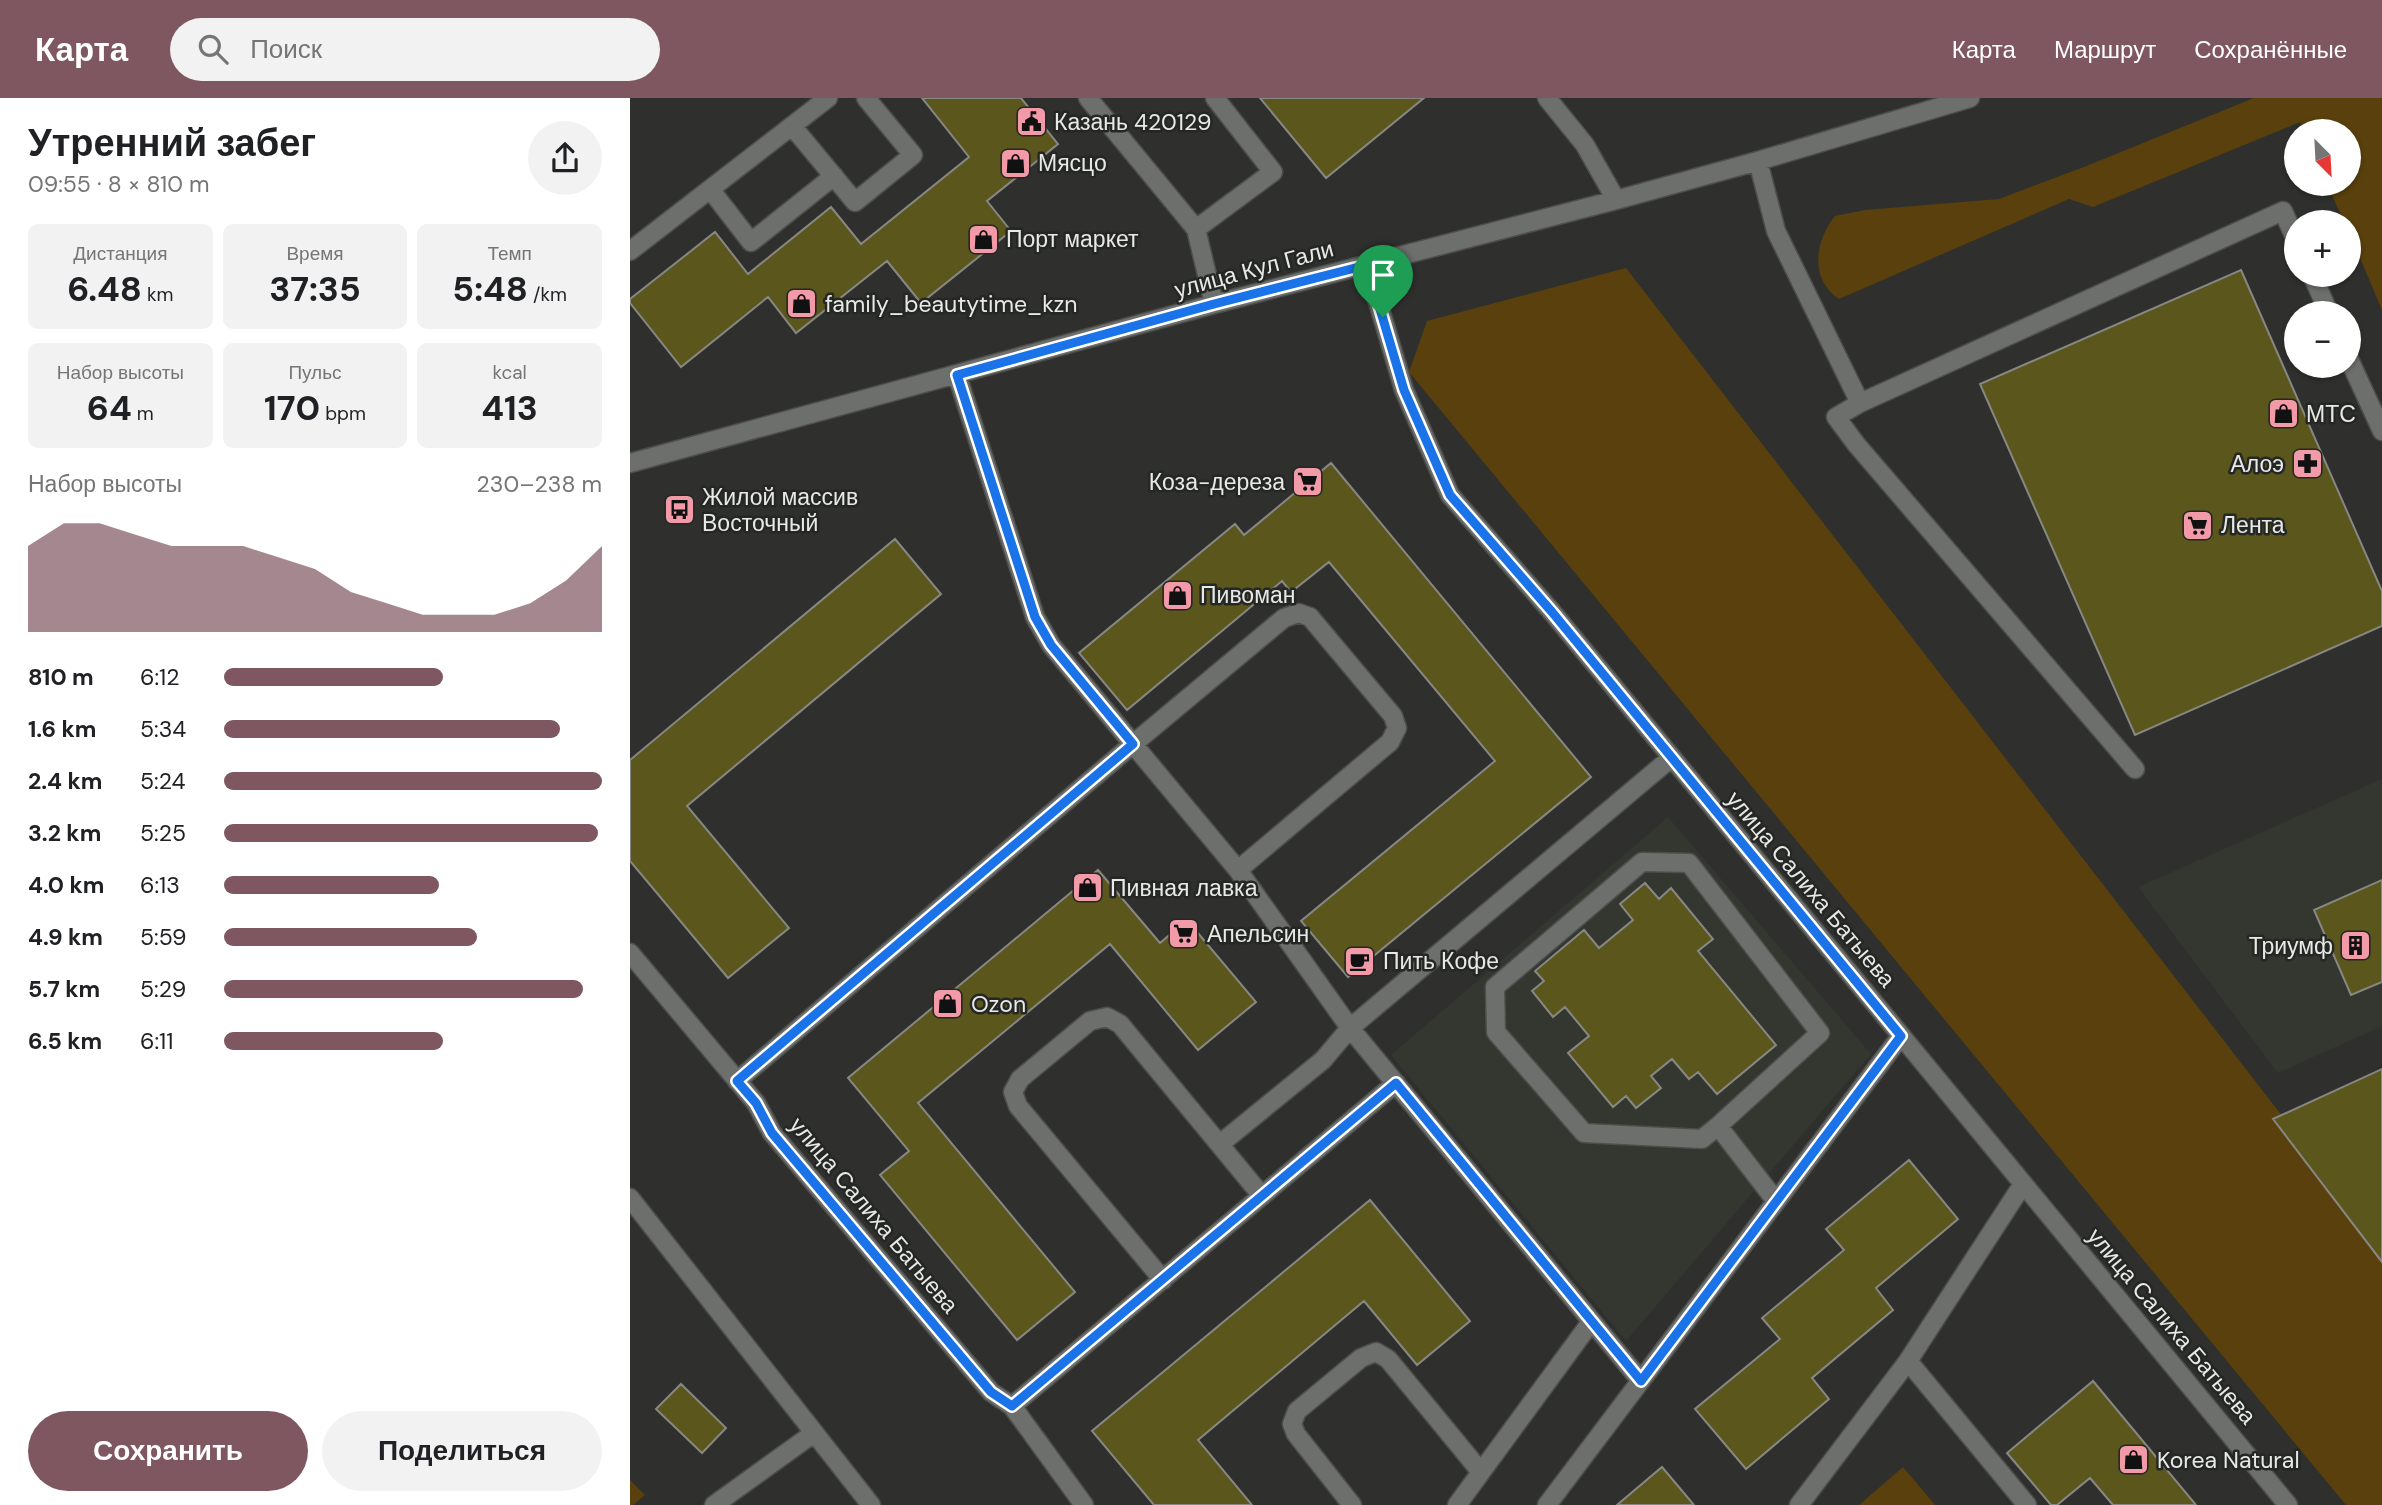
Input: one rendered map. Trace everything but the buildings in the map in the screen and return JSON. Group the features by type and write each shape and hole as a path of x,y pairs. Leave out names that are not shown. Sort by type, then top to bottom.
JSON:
{"street":[{"path":"630,251 828,98"},
{"path":"792,126 855,202 913,155 866,98"},
{"path":"1088,98 1196,229 1214,304"},
{"path":"1196,229 1273,172 1215,98"},
{"path":"1547,98 1585,145 1616,200"},
{"name":"улица Кул Гали","path":"630,463 1214,304 1616,200 1970,98"},
{"path":"1758,161 1776,232 1860,403"},
{"path":"710,190 751,242 834,176"},
{"path":"2135,769 1856,444 1836,417 1860,403 2283,211 2284,213"},
{"name":"улица Салиха Батыева","path":"1367,265 1404,390 1450,495 1552,612 2288,1505"},
{"path":"957,375 1035,617 1051,645 1238,870 1350,1028 1641,1381"},
{"path":"2358,378 2382,431"},
{"path":"737,1081 1284,618 1299,613 1310,617 1393,716 1397,728 1390,741 1238,870"},
{"path":"1220,1144 1323,1060 1350,1028 1671,758"},
{"path":"1642,862 1689,863 1820,1033 1718,1126 1702,1139 1584,1133 1496,1032 1495,987 1642,862"},
{"name":"улица Салиха Батыева","path":"630,953 756,1103 772,1133 991,1392 1012,1406 1084,1505"},
{"path":"1163,1280 1018,1106 1013,1092 1020,1079 1090,1021 1107,1017 1120,1024 1262,1196"},
{"path":"1547,1505 1901,1036"},
{"path":"1012,1406 1396,1083"},
{"path":"1718,1126 1776,1201"},
{"path":"1799,1505 1908,1361 2023,1184"},
{"path":"630,1198 871,1505"},
{"path":"1457,1505 1591,1322"},
{"path":"1352,1505 1296,1434 1292,1424 1297,1411 1361,1358 1376,1352 1388,1359 1481,1472"},
{"path":"1908,1361 2027,1505"},
{"path":"714,1505 814,1433"}],"shaded area":[{"path":"2254,98 2382,98 2382,310 2361,260 2361,210 2339,210 2332,196 2361,196 2361,119 2284,119 2284,129 2093,207 2069,199 1839,299 1829,291 1823,281 1819,271 1820,248 1835,216 1865,210 1999,199"},
{"path":"1626,268 2382,1245 2382,1505 2346,1505 1409,372 1427,321"},
{"path":"2382,779 2382,1026 2278,1073 2138,887"},
{"path":"1668,817 1871,1054 1626,1341 1391,1055"},
{"path":"1903,1467 1935,1505 1859,1505"},
{"path":"630,1480 645,1495 633,1505 630,1505"}],"place":[{"name":"Казань 420129","path":"1031,122"},
{"name":"Мясцо","path":"1015,163"},
{"name":"Порт маркет","path":"983,239"},
{"name":"family_beautytime_kzn","path":"802,304"},
{"name":"МТС","path":"2283,414"},
{"name":"Алоэ","path":"2307,464"},
{"name":"Коза-дереза","path":"1308,482"},
{"name":"Жилой массив Восточный","path":"679,510"},
{"name":"Лента","path":"2198,525"},
{"name":"Пивоман","path":"1177,595"},
{"name":"Пивная лавка","path":"1087,888"},
{"name":"Апельсин","path":"1184,934"},
{"name":"Триумф","path":"2356,946"},
{"name":"Пить Кофе","path":"1360,961"},
{"name":"Ozon","path":"948,1004"},
{"name":"Korea Natural","path":"2134,1460"}],"route":[{"path":"1367,265 1383,317 1404,390 1450,495 1552,612 1901,1036 1641,1381 1396,1083 1012,1406 991,1392 772,1133 756,1103 737,1081 1133,744 1051,645 1035,617 957,375 1367,265"}]}
